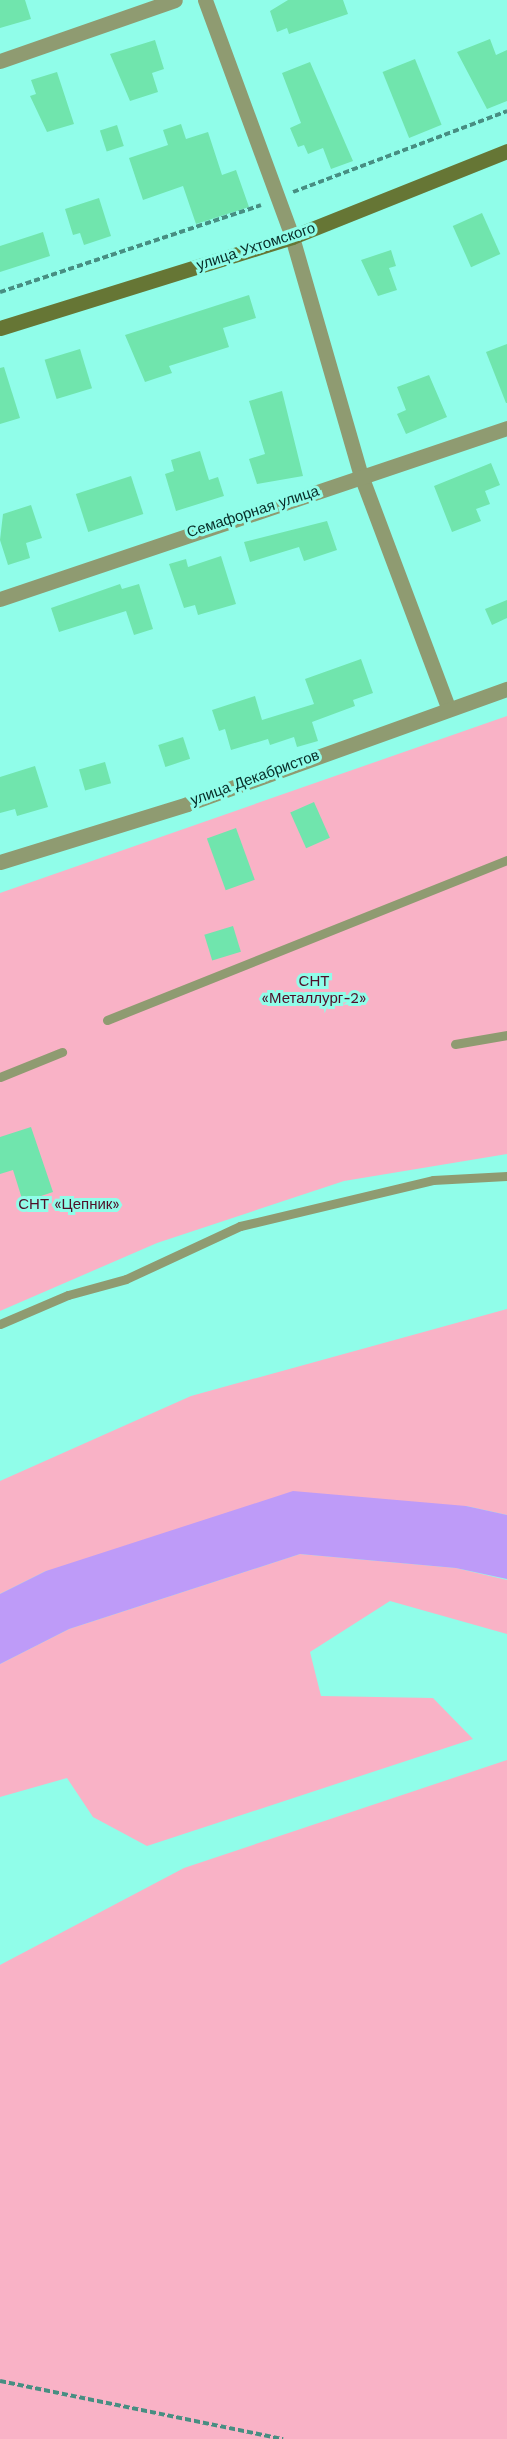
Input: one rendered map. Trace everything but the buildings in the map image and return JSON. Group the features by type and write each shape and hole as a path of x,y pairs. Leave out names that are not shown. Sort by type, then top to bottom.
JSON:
{"street":[{"path":"0,61 175,0"},
{"path":"205,0 292,237 360,473 448,707"},
{"name":"улица Ухтомского","path":"0,328 292,237 507,151"},
{"name":"Семафорная улица","path":"0,599 360,473 437,455 507,428"},
{"name":"улица Декабристов","path":"0,862 187,804 448,707 507,689"}],"lane":[{"path":"107,1020 507,860"},
{"path":"455,1044 507,1035"},
{"path":"0,1077 62,1052"},
{"path":"0,1324 68,1295 126,1279 240,1226 433,1180 507,1176"}],"path":[{"path":"0,292 277,198 507,111"},
{"path":"0,2381 283,2439"}],"green space":[{"name":"СНТ «Металлург-2»","path":"507,716 507,1154 344,1181 157,1243 0,1311 0,893"},
{"path":"507,1309 507,1515 466,1506 46,1571 0,1594 0,1481 191,1396"},
{"path":"300,1554 456,1568 507,1580 507,1634 390,1601 310,1652 321,1696 433,1698 473,1739 147,1846 93,1817 67,1778 0,1797 0,1664 69,1629"},
{"path":"507,1760 507,2439 0,2439 0,1965 184,1868"}],"shaded area":[{"path":"293,1491 466,1506 507,1515 507,1579 456,1568 300,1554 69,1629 0,1664 0,1594 46,1571"}],"park label":[{"name":"СНТ «Цепник»","path":"69,1205"}]}
